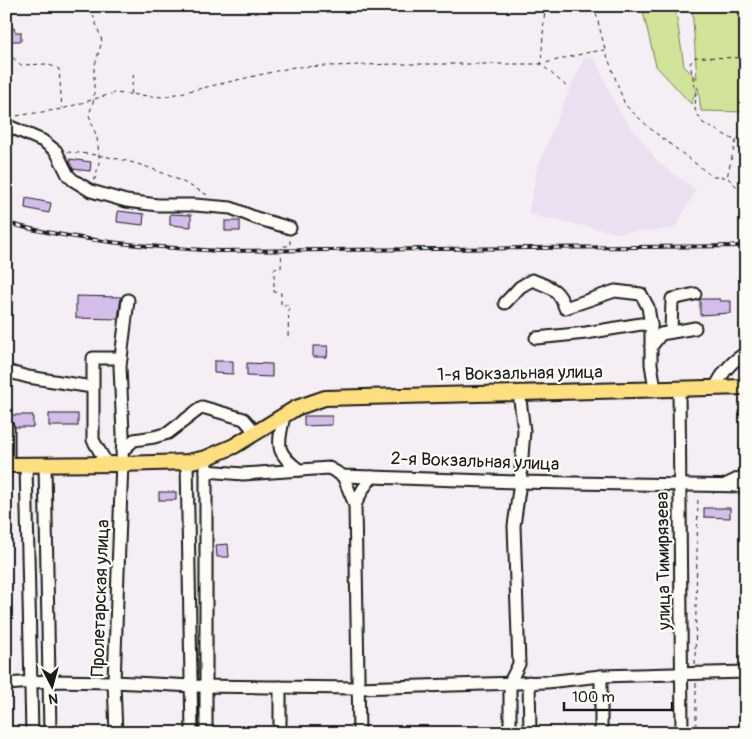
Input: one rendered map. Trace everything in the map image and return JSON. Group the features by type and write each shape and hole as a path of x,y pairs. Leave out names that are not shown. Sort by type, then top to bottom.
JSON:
{"main road":[{"name":"1-я Вокзальная улица","path":"187,462 206,465 296,408 325,398 746,387"},
{"path":"7,465 45,465 117,460 187,462"}],"street":[{"path":"6,125 43,141 56,151 68,175 91,191 126,201 158,205 195,204 231,208 290,228"},
{"path":"504,303 520,286 532,280 549,287 561,296 565,308 615,291 641,294 648,307 651,326 651,364 655,389"},
{"path":"670,332 672,299 695,294"},
{"name":"Пролетарская улица","path":"116,733 114,682 117,460 121,358 128,300"},
{"path":"536,338 615,329 641,324 651,326"},
{"path":"651,347 661,334 695,328"},
{"path":"714,388 723,372 746,353"},
{"path":"121,358 93,358 93,440 117,460 134,440 168,433 202,407 244,419 256,433"},
{"path":"6,371 28,377 92,387"},
{"name":"улица Тимирязева","path":"679,388 682,733"},
{"path":"510,733 510,682 519,664 514,526 524,431 519,392"},
{"path":"284,416 279,447 286,460 299,470"},
{"path":"7,465 8,428"},
{"path":"187,462 192,733"},
{"path":"26,465 32,733"},
{"path":"45,465 50,733"},
{"path":"206,465 206,733"},
{"name":"2-я Вокзальная улица","path":"206,465 243,474 329,468 343,476 520,482 746,486"},
{"path":"725,486 746,475"},
{"path":"343,476 355,505 359,733"},
{"path":"355,505 372,477"},
{"path":"6,684 50,681 192,686 358,688 546,682 600,676 746,672"},
{"path":"600,676 601,733"},
{"path":"529,682 530,733"},
{"path":"280,687 280,733"}],"path":[{"path":"542,64 545,6"},
{"path":"594,6 605,50 625,105 653,131 713,177 727,178 736,186 746,189"},
{"path":"81,184 95,178 99,156 97,138 89,115 94,99 94,68 102,41 93,15"},
{"path":"6,117 62,108 114,94 163,97 294,67 397,64 542,64 605,50"},
{"path":"6,56 10,55 21,65 47,64 59,69 62,108"},
{"path":"746,58 695,58 690,64 696,92 695,110 703,123 736,141 746,142"},
{"path":"542,64 567,87"},
{"path":"131,95 134,71"},
{"path":"727,178 736,141 746,130"},
{"path":"56,151 126,160 178,179 213,198"},
{"path":"288,336 289,305 281,305 281,293 274,292 274,269 282,268 282,246 290,246 290,228"},
{"path":"696,733 698,485"}],"shaded area":[{"path":"594,57 619,111 659,163 696,190 675,229 618,233 528,214 537,169 563,104 584,58"}],"green space":[{"path":"644,6 675,6 684,66 697,79 692,6 746,6 746,112 701,111 698,87 691,104 656,66 644,16"}],"building":[{"path":"8,28 14,28 15,32 21,32 21,41 9,41"},
{"path":"70,159 91,162 90,171 73,169"},
{"path":"26,198 51,203 49,213 25,208"},
{"path":"118,211 144,214 143,225 117,222"},
{"path":"170,214 191,215 191,227 170,225"},
{"path":"225,221 240,221 240,231 225,231"},
{"path":"76,296 121,297 118,319 76,318"},
{"path":"700,299 731,301 731,313 700,315"},
{"path":"313,346 328,346 327,357 313,357"},
{"path":"214,361 233,361 233,374 214,373"},
{"path":"247,363 272,364 272,377 247,376"},
{"path":"49,414 78,414 78,426 49,426"},
{"path":"9,415 33,415 33,427 15,427 9,421"},
{"path":"304,416 332,416 332,425 304,426"},
{"path":"159,492 176,492 176,500 159,500"},
{"path":"704,508 730,508 730,518 704,517"},
{"path":"228,544 229,557 217,557 216,545"}],"railway":[{"path":"6,223 86,239 220,251 746,246"}]}
